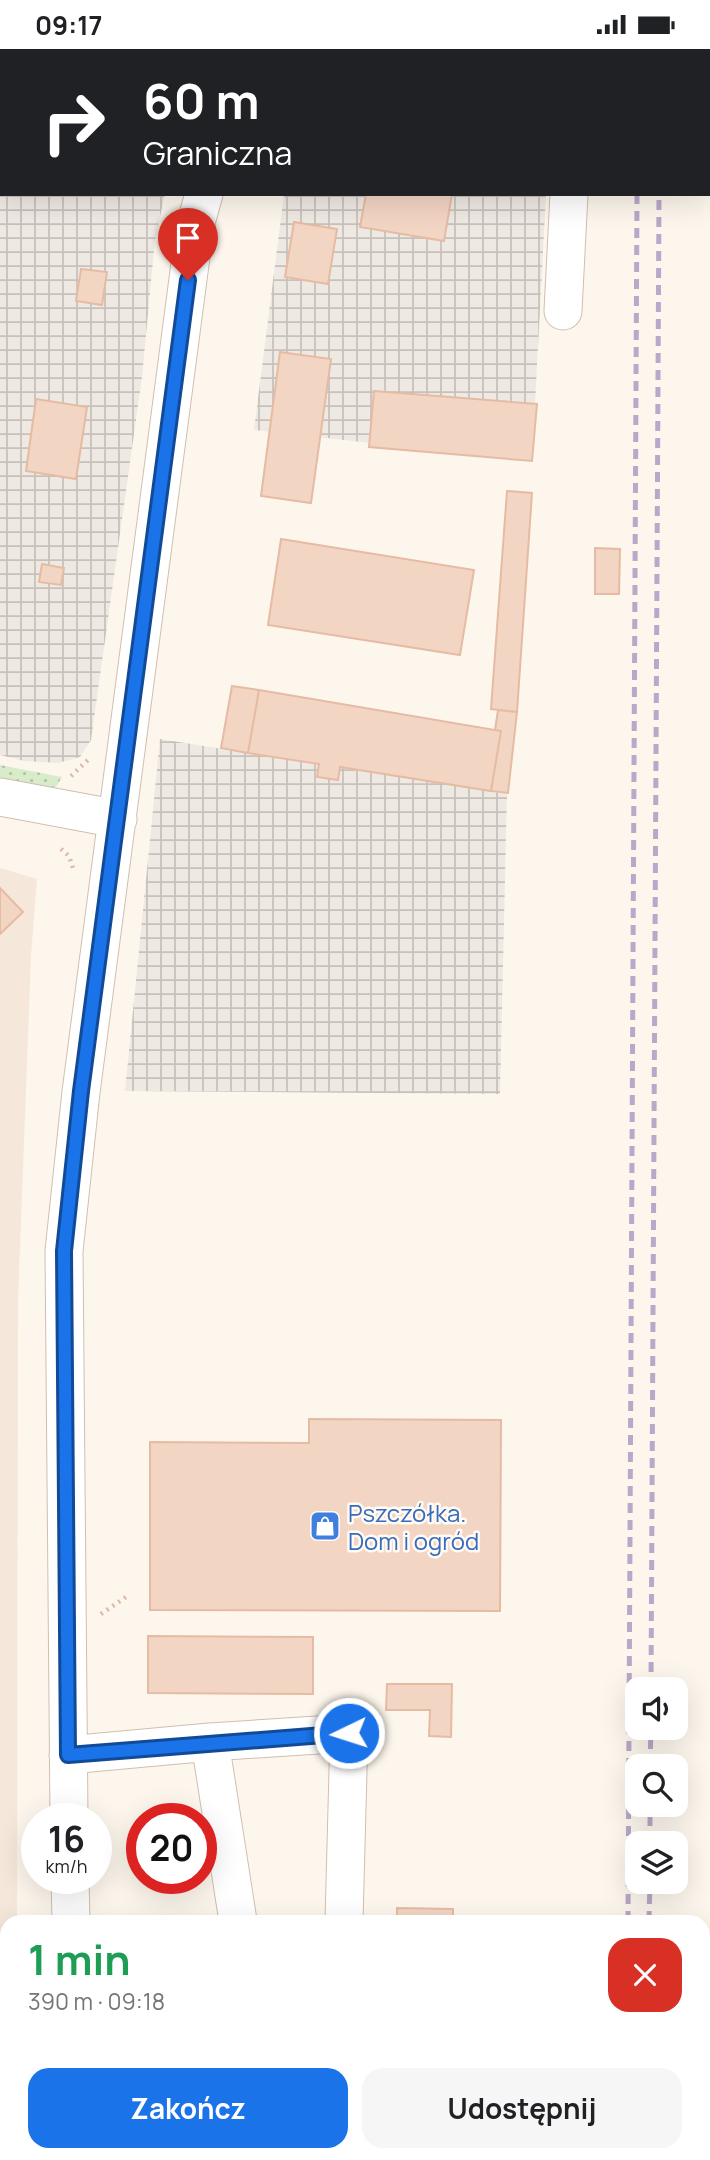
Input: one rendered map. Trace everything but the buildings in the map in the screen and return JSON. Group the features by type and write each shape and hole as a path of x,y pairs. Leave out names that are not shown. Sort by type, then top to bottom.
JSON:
{"street":[{"path":"69,1803 64,1251 81,1091 195,226 203,196"},
{"path":"563,311 569,196"},
{"path":"0,797 117,819"},
{"path":"68,1755 349,1733 344,1915"},
{"path":"210,1742 237,1915"},
{"path":"70,1894 71,1915"}],"shaded area":[{"path":"0,196 165,196 155,240 142,377 91,740 80,757 58,763 24,761 0,755"},
{"path":"284,196 546,196 532,461 254,430"},
{"path":"160,739 507,794 500,1094 125,1091"},
{"path":"0,868 37,879 31,956 18,1302 17,1915 0,1915"}],"green space":[{"path":"0,765 62,777 56,787 43,788 0,780"}],"railway":[{"path":"628,1915 637,196"},
{"path":"651,1677 659,196"},
{"path":"650,1754 651,1740"},
{"path":"650,1817 650,1831"},
{"path":"649,1915 650,1894"}],"place":[{"name":"Pszczółka. Dom i ogród","path":"325,1526"}],"route":[{"path":"188,280 81,1091 64,1251 68,1755 349,1733"}]}
